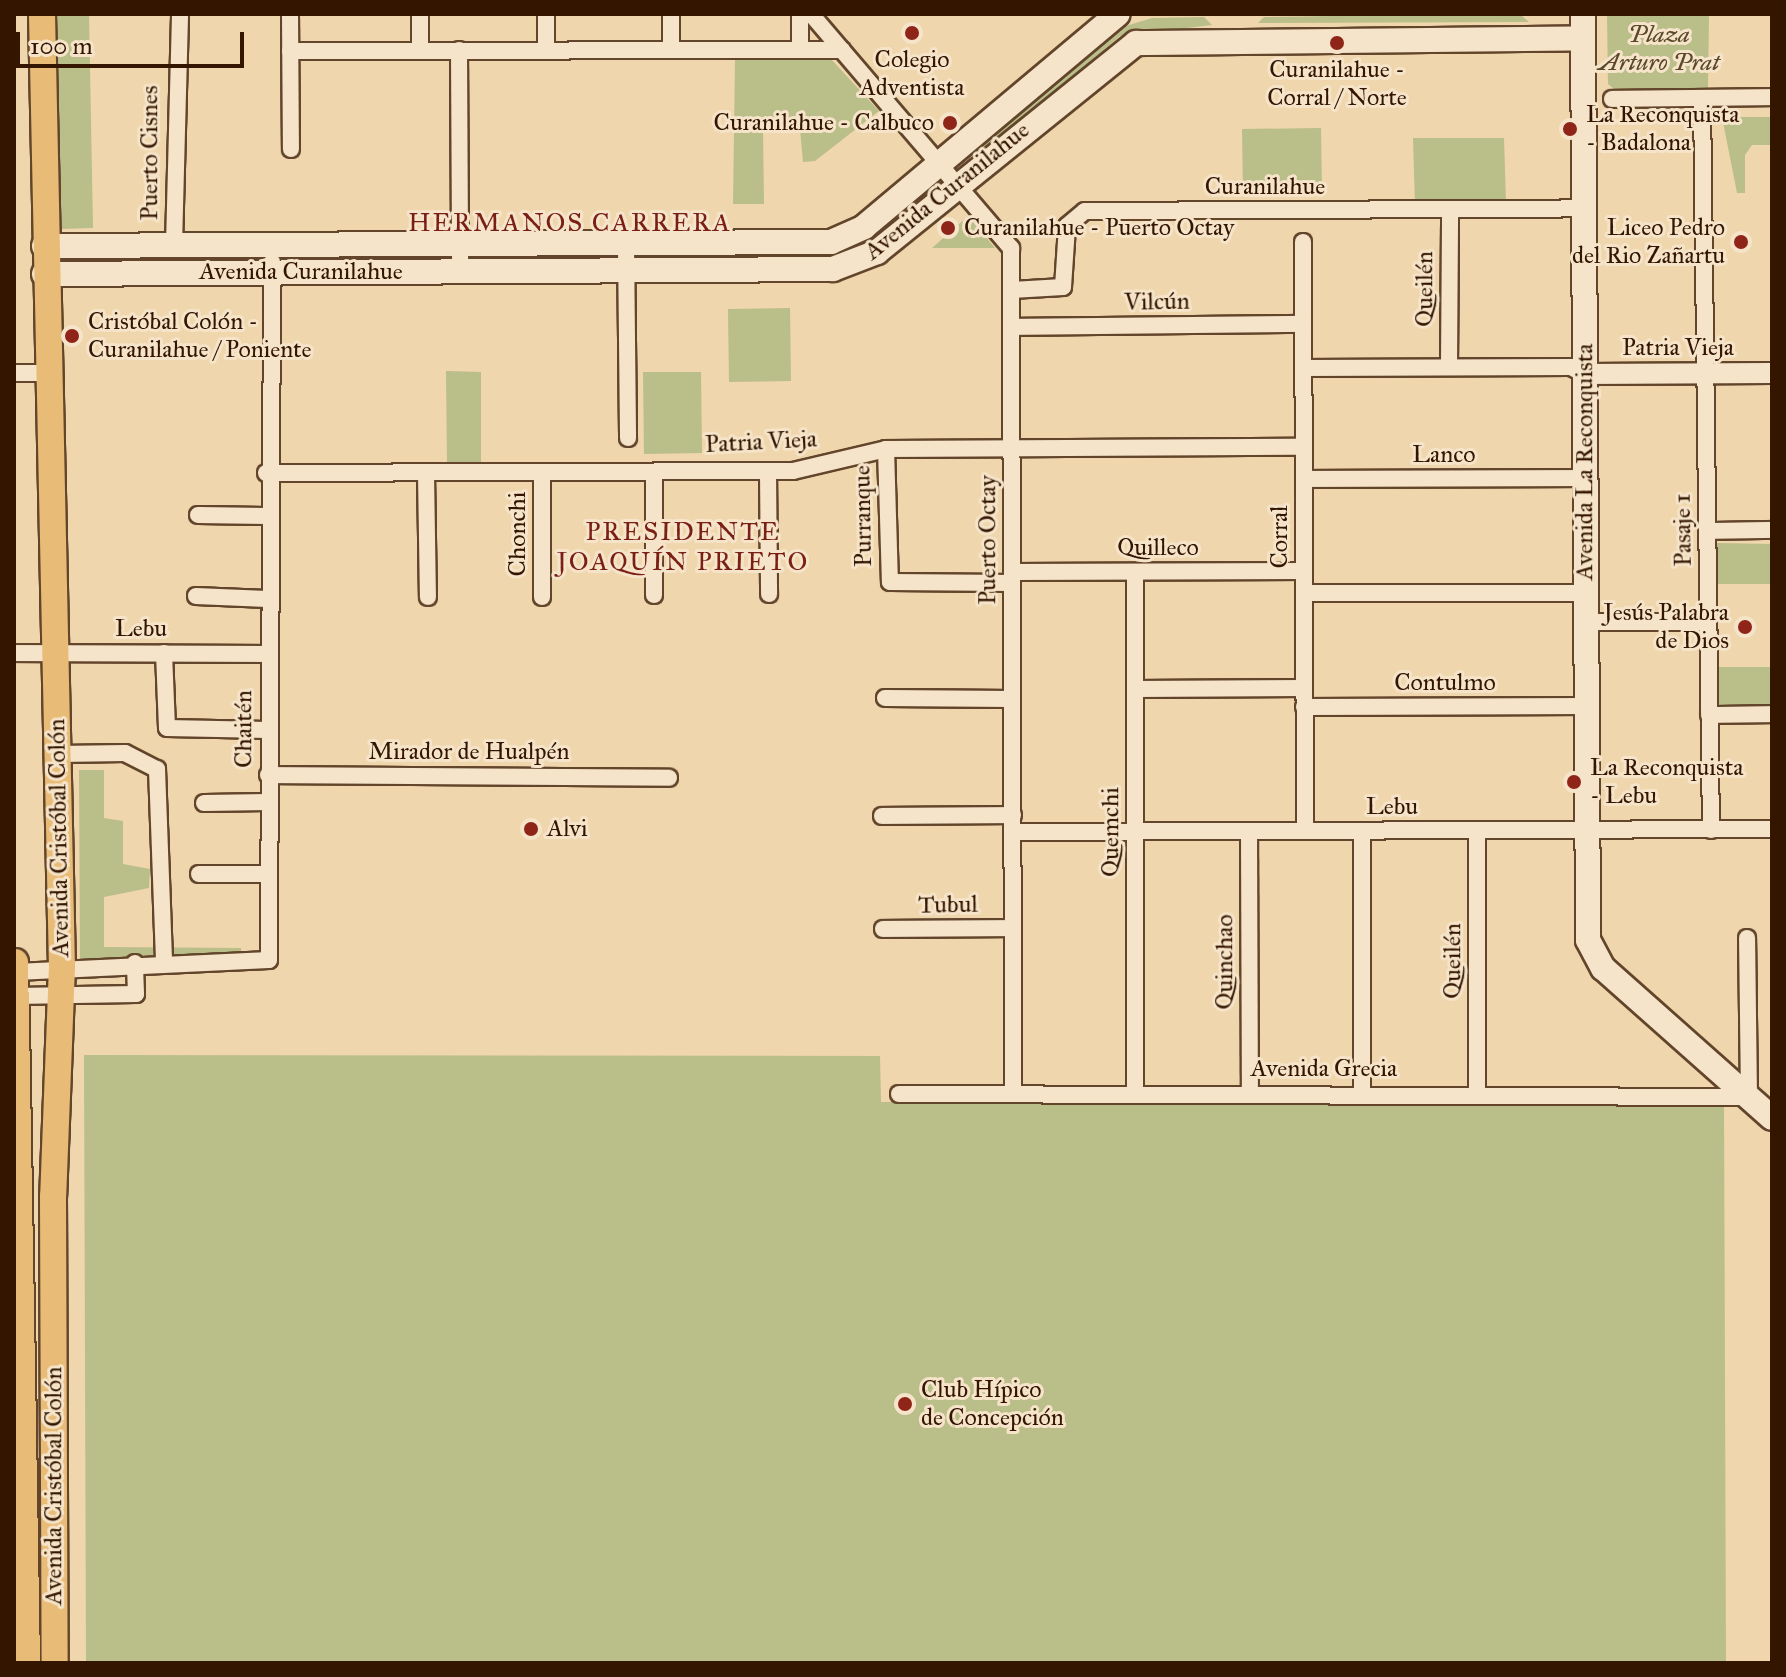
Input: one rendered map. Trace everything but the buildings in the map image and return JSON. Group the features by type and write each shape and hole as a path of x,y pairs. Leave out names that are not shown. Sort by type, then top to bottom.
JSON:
{"main road":[{"name":"Avenida Cristóbal Colón","path":"42,14 44,274 53,373 62,966 59,994 55,1663"},
{"name":"Avenida Curanilahue","path":"44,246 839,240 940,162 1118,14"},
{"name":"Avenida Curanilahue","path":"44,274 844,267 877,252 1127,47 1158,38 1250,26 1583,26"},
{"name":"Avenida La Reconquista","path":"1583,26 1587,830 1591,953 1772,1118"},
{"name":"Avenida Cristóbal Colón","path":"16,977 14,1124 27,1663"}],"street":[{"name":"Puerto Cisnes","path":"174,245 180,14"},
{"path":"290,14 291,149"},
{"path":"420,14 420,51"},
{"path":"546,14 546,50"},
{"path":"671,14 671,50"},
{"path":"800,14 800,50"},
{"name":"Puerto Octay","path":"811,14 1009,242 1012,290 1013,1093"},
{"path":"459,50 460,272"},
{"path":"290,51 842,50"},
{"path":"1612,99 1772,97"},
{"name":"Pasaje 1","path":"1702,98 1711,830"},
{"name":"Curanilahue","path":"1012,290 1063,287 1067,226 1085,211 1450,212 1584,208"},
{"name":"Queilén","path":"1449,367 1450,212"},
{"name":"Corral","path":"1303,242 1305,831"},
{"path":"626,243 628,438"},
{"name":"Chaitén","path":"16,977 62,966 269,960 266,473 272,245"},
{"name":"Vilcún","path":"1012,327 1303,324"},
{"path":"1303,368 1571,367 1585,374"},
{"path":"14,373 53,373"},
{"name":"Patria Vieja","path":"1585,374 1772,373"},
{"name":"Patria Vieja","path":"266,473 768,471 821,467 886,449 1304,447"},
{"name":"Purranque","path":"886,449 890,582"},
{"path":"768,471 769,594"},
{"name":"Chonchi","path":"542,472 542,597"},
{"path":"654,472 654,595"},
{"path":"426,473 428,597"},
{"name":"Lanco","path":"1304,479 1585,478"},
{"path":"198,515 266,516"},
{"path":"1707,531 1772,530"},
{"name":"Quilleco","path":"890,582 1135,572 1304,571"},
{"name":"Quemchi","path":"1135,572 1135,1093"},
{"path":"1304,593 1586,593"},
{"path":"196,596 267,599"},
{"path":"1586,622 1708,622"},
{"name":"Lebu","path":"14,653 267,654"},
{"path":"164,653 167,728 268,730"},
{"path":"1135,689 1304,688"},
{"path":"885,698 1012,699"},
{"name":"Contulmo","path":"1304,707 1586,706"},
{"path":"1709,715 1772,714"},
{"path":"59,754 125,753 157,769 164,962"},
{"name":"Mirador de Hualpén","path":"268,775 669,778"},
{"path":"204,803 268,802"},
{"name":"Lebu","path":"882,816 1135,832 1772,829"},
{"name":"Queilén","path":"1477,830 1477,1092"},
{"name":"Quinchao","path":"1249,831 1250,1093"},
{"path":"1362,831 1362,1093"},
{"path":"199,874 269,874"},
{"name":"Tubul","path":"883,929 1013,928"},
{"path":"1747,938 1749,1097"},
{"path":"16,977 59,994 136,994 135,963"},
{"name":"Avenida Grecia","path":"899,1094 1477,1092 1749,1097"}],"green space":[{"path":"57,14 89,14 93,228 60,229"},
{"name":"Plaza Arturo Prat","path":"1607,14 1709,14 1708,88 1614,89 1608,84"},
{"path":"1522,16 1529,22 1258,23 1264,17"},
{"path":"1204,17 1212,25 1120,36 975,159 969,153 1116,29 1152,18"},
{"path":"830,58 879,111 815,161 803,162 800,129 763,129 764,204 733,204 735,60"},
{"path":"1722,117 1772,117 1772,145 1752,145 1745,155 1745,193 1737,193"},
{"path":"1321,128 1322,193 1243,192 1242,129"},
{"path":"1413,138 1504,138 1506,203 1415,206"},
{"path":"929,188 935,192 849,257 650,256 844,250"},
{"path":"968,216 995,248 932,248"},
{"path":"492,253 605,254 606,258 486,261"},
{"path":"434,254 438,260 299,262 302,255"},
{"path":"95,255 252,256 253,260 91,262"},
{"path":"790,308 791,381 729,382 728,309"},
{"path":"446,371 481,372 481,464 447,464"},
{"path":"643,372 701,372 702,453 644,454"},
{"path":"1716,543 1772,544 1772,584 1715,584"},
{"path":"1717,667 1772,667 1772,709 1717,707"},
{"path":"79,770 104,770 104,818 123,821 123,864 150,869 149,888 104,897 104,947 241,948 241,963 80,963"},
{"name":"Club Hípico de Concepción","path":"84,1055 880,1056 881,1102 1724,1099 1726,1663 86,1663"}],"place":[{"name":"Colegio Adventista","path":"912,33"},
{"name":"Curanilahue - Corral / Norte","path":"1337,43"},
{"name":"Curanilahue - Calbuco","path":"950,123"},
{"name":"La Reconquista - Badalona","path":"1570,129"},
{"name":"Curanilahue - Puerto Octay","path":"948,228"},
{"name":"Liceo Pedro del Rio Zañartu","path":"1741,242"},
{"name":"Cristóbal Colón - Curanilahue / Poniente","path":"72,336"},
{"name":"Jesús Palabra de Dios","path":"1745,627"},
{"name":"La Reconquista - Lebu","path":"1574,782"},
{"name":"Alvi","path":"531,829"},
{"name":"Club Hípico de Concepción","path":"905,1404"}],"district":[{"name":"HERMANOS CARRERA","path":"570,223"},
{"name":"PRESIDENTE JOAQUÍN PRIETO","path":"683,547"}]}
